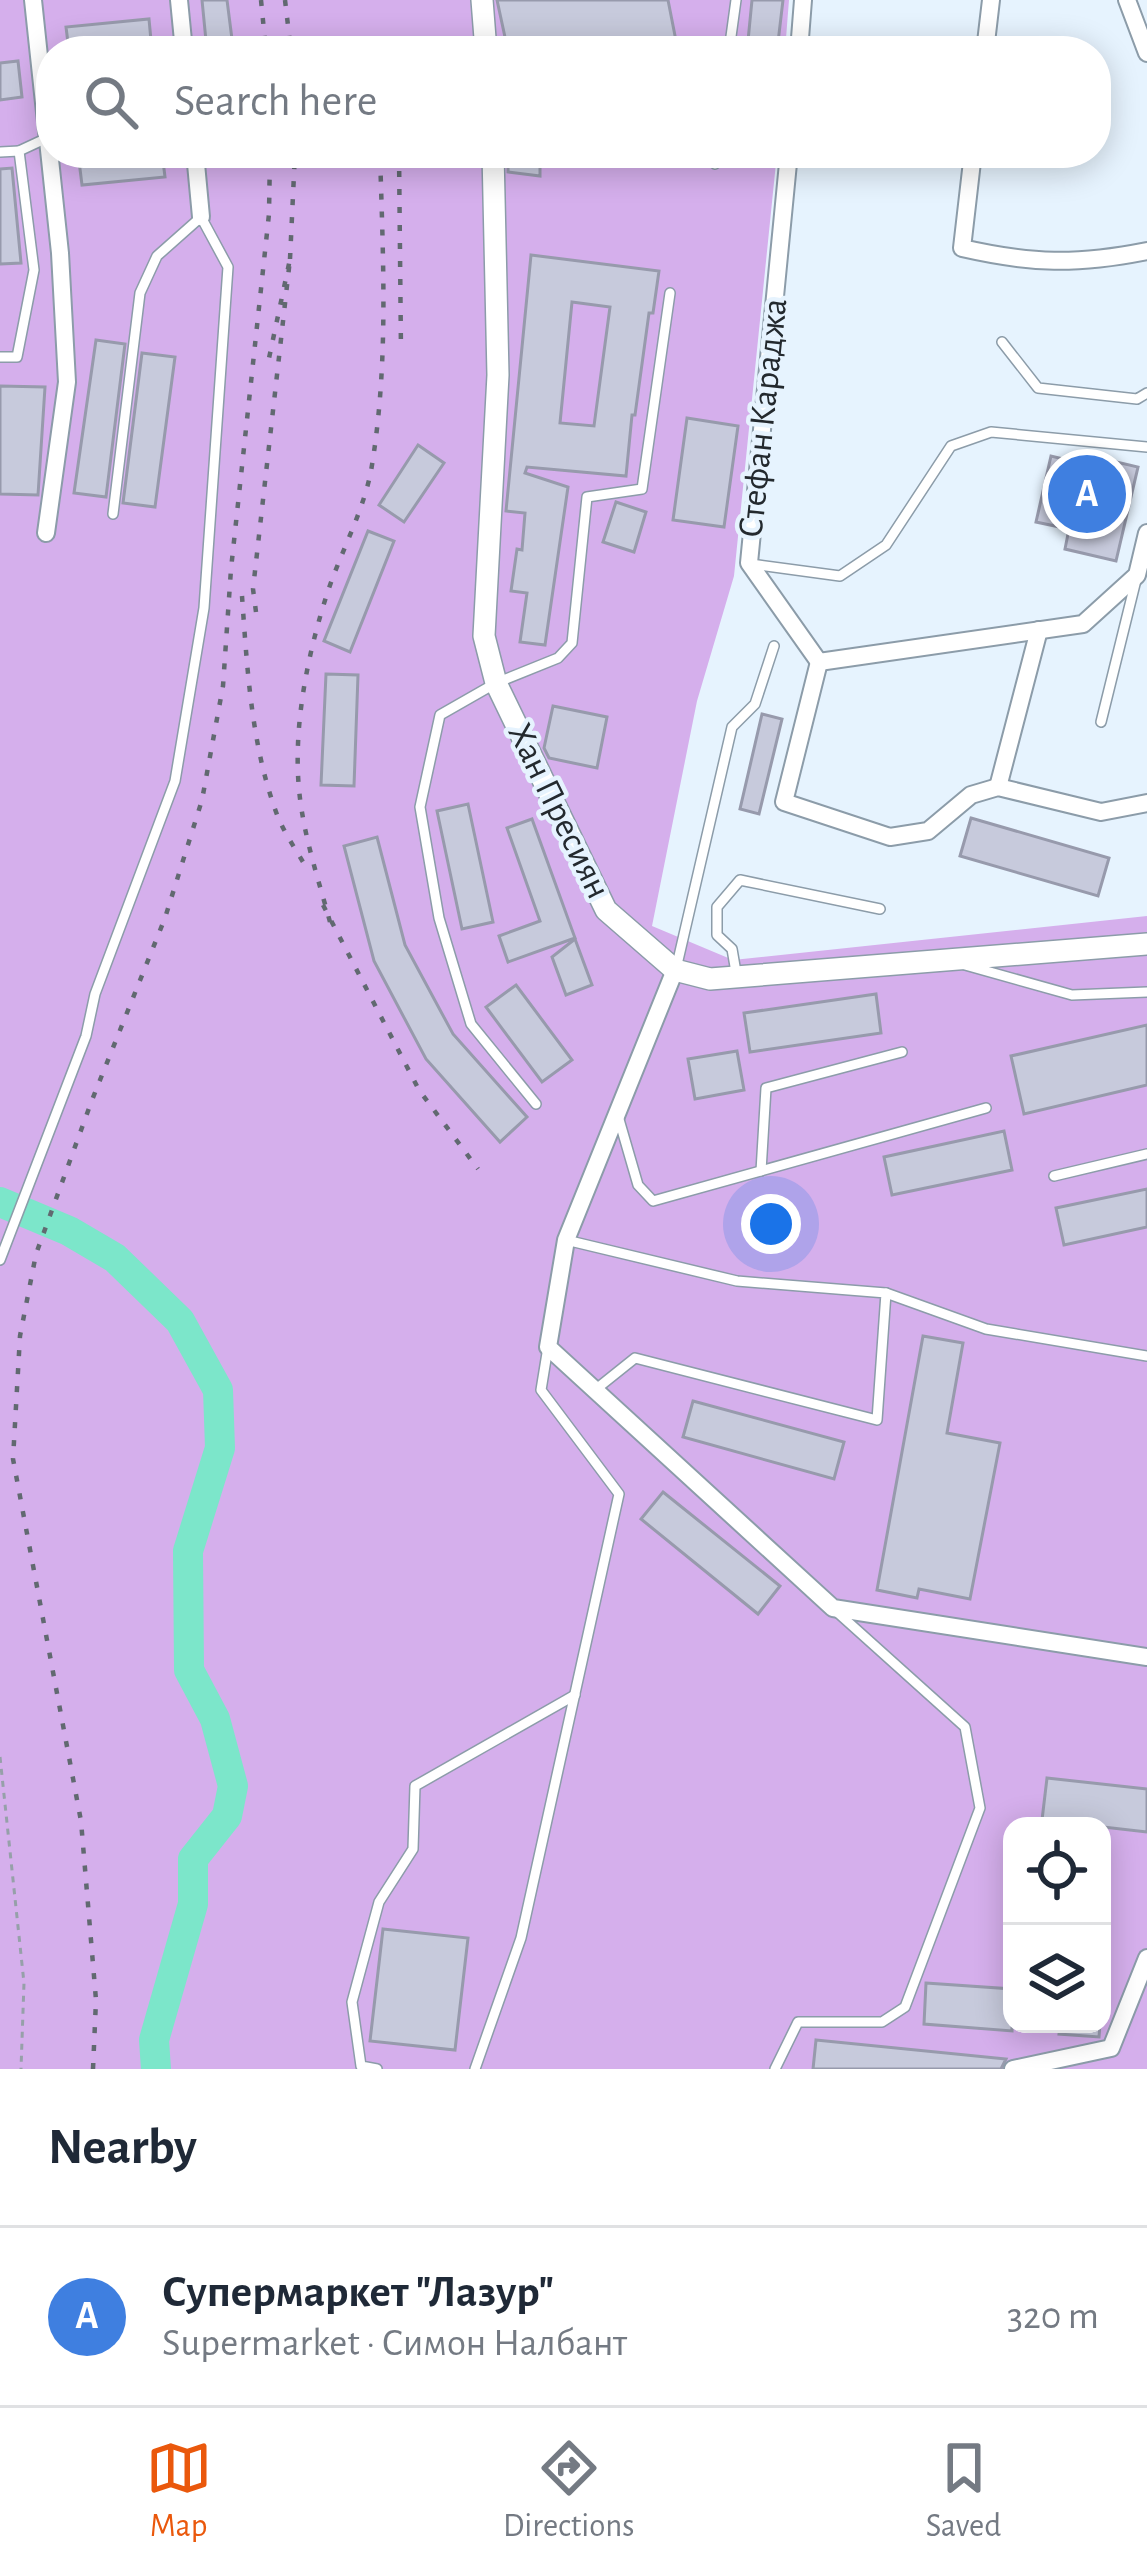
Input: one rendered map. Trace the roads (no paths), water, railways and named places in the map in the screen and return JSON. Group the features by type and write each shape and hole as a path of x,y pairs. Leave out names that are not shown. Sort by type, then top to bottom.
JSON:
{"street":[{"path":"33,0 37,36"},
{"path":"179,0 183,36"},
{"path":"482,0 485,36"},
{"path":"800,36 803,0"},
{"path":"987,36 991,0"},
{"path":"1127,0 1147,53"},
{"path":"46,533 67,382 50,168"},
{"path":"196,168 201,217"},
{"name":"Хан Пресиян","path":"494,168 498,375 484,637 496,683 606,910 675,970"},
{"name":"Стефан Караджа","path":"788,168 749,563 819,662"},
{"path":"971,168 962,248 1018,261 1090,263 1147,251"},
{"path":"1147,533 1137,574 1083,624 819,662 784,802 890,837 928,831 971,795 998,787 1101,812 1147,803"},
{"path":"998,787 1039,630"},
{"path":"1147,944 737,978 710,979 675,970 566,1240 548,1347 832,1608 1147,1657"},
{"path":"1013,2069 1111,2048 1147,1958"}],"lane":[{"path":"731,36 736,0"},
{"path":"0,152 36,143"},
{"path":"0,357 17,358 34,270 19,151"},
{"path":"0,1260 86,1036 94,994 175,781 204,608 228,267 201,217 157,256 140,293 113,514"},
{"path":"536,1104 471,1024 439,918 420,807 440,715 496,683 558,658 572,643 587,497 642,489 670,293"},
{"path":"1002,343 1038,388 1137,399 1147,393"},
{"path":"749,563 840,576 886,545 951,446 991,432 1147,447"},
{"path":"1101,722 1137,574"},
{"path":"675,970 732,727 755,704 774,646"},
{"path":"737,978 732,949 716,935 717,907 740,880 880,909"},
{"path":"952,962 1072,995 1147,992"},
{"path":"761,1171 766,1088 902,1052"},
{"path":"617,1113 638,1185 653,1201 986,1108"},
{"path":"1054,1176 1147,1154"},
{"path":"566,1240 737,1281 886,1293 986,1329 1147,1356"},
{"path":"595,1390 635,1358 877,1420 886,1293"},
{"path":"475,2069 521,1938 619,1494 541,1390 548,1347"},
{"path":"776,2069 798,2022 882,2022 905,2007 980,1808 965,1727 832,1608"},
{"path":"377,2069 361,2066 352,2002 379,1902 413,1849 415,1786 575,1695"}],"waterway":[{"path":"0,1202 69,1231 115,1258 180,1321 218,1390 220,1448 188,1551 189,1670 215,1719 233,1786 227,1816 193,1859 193,1904 154,2040 156,2069"}],"railway":[{"path":"261,0 265,36"},
{"path":"285,0 289,36"},
{"path":"93,2069 96,2000 81,1821 13,1459 20,1336 36,1254 165,918 202,800 223,686 270,168"},
{"path":"290,259 294,168"},
{"path":"330,922 304,823 298,740 314,639 367,486 377,431 383,312 380,168"},
{"path":"399,168 401,351"},
{"path":"256,612 253,589 290,259 268,363"},
{"path":"242,596 260,757 278,817 306,867"},
{"path":"323,905 419,1090 478,1169"}],"place":[{"name":"Супермаркет \"Лазур\"","path":"1087,494"}]}
